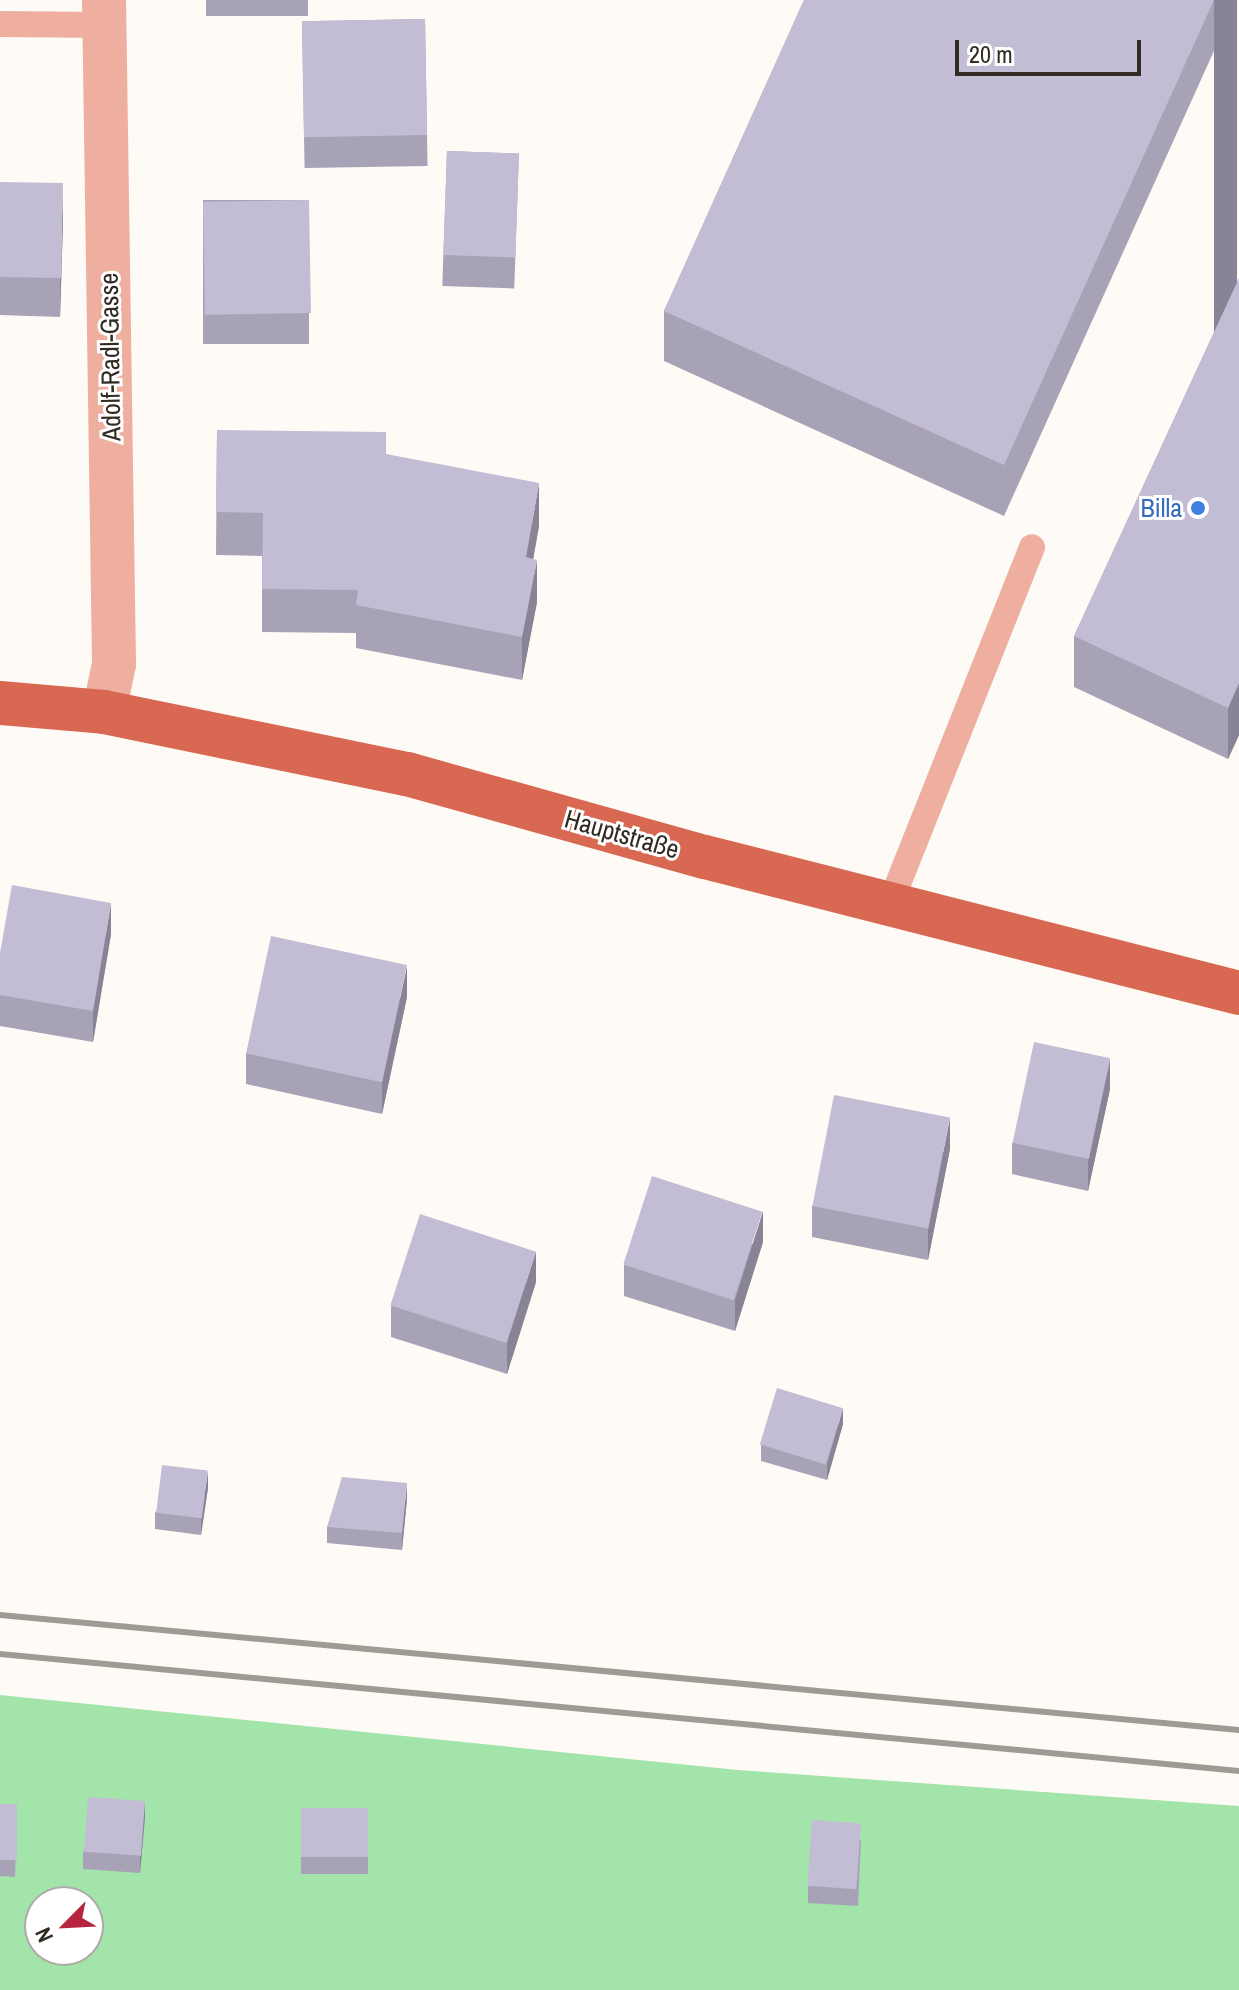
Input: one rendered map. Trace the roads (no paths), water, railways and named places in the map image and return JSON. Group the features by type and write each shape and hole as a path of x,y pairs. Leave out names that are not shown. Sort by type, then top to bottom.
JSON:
{"main road":[{"name":"Hauptstraße","path":"0,703 104,712 407,774 890,904 1239,993"}],"street":[{"name":"Adolf-Radl-Gasse","path":"104,12 114,664 104,712"}],"lane":[{"path":"0,24 104,12"},
{"path":"890,904 1032,547"}],"railway":[{"path":"0,1615 1239,1730"},
{"path":"0,1654 1239,1771"}],"place":[{"name":"Billa","path":"1198,508"}]}
